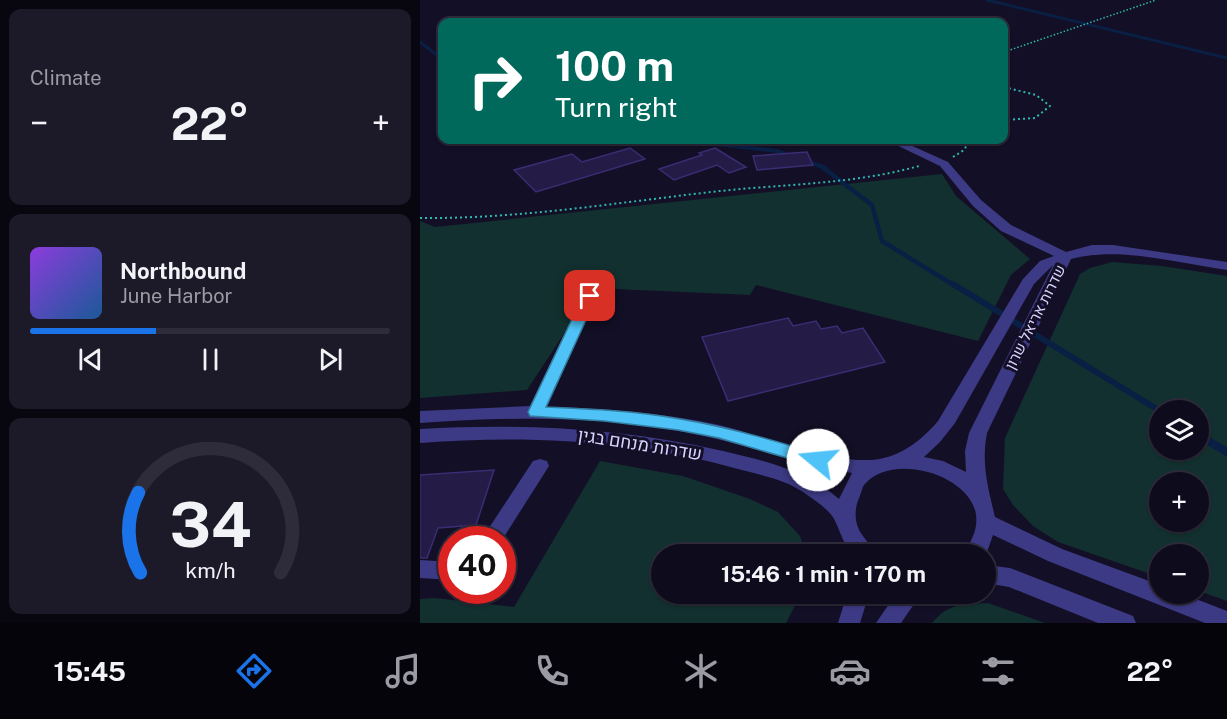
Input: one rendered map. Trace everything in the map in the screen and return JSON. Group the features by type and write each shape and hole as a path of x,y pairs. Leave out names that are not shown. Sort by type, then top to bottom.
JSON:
{"street":[{"path":"900,144 940,161 989,216 1029,241 1065,256 1092,249 1113,249 1227,266"},
{"name":"שדרות אריאל שרון","path":"902,461 921,451 937,436 949,419 1028,282 1045,264 1065,256"},
{"name":"שדרות אריאל שרון","path":"978,496 974,451 978,433 1065,256"},
{"path":"536,412 590,296"},
{"name":"שדרות מנחם בגין","path":"420,417 536,412 627,417 678,424 751,441 830,464 873,468"},
{"name":"שדרות מנחם בגין","path":"420,436 500,432 557,433 601,435 648,442 785,474 806,485 844,516"},
{"path":"856,544 850,536 844,516 847,497 857,480 873,468 916,460 939,465 958,475 973,488 984,505 988,523 982,544"},
{"path":"500,526 540,466"},
{"path":"988,523 1055,555 1227,621"},
{"path":"420,569 438,570"},
{"path":"996,576 1010,578 1125,623"},
{"path":"849,623 855,604"},
{"path":"887,623 902,604"}],"path":[{"path":"1008,51 1156,0"},
{"path":"1008,88 1037,96 1047,101 1050,106 1043,115 1028,122 1008,120"},
{"path":"420,218 468,220 888,175 940,161 964,150 968,144"}],"green space":[{"path":"942,174 956,196 1030,259 1011,275 978,341 756,285 750,295 594,288 527,390 420,398 420,221 435,227"},
{"path":"1112,262 1162,266 1227,276 1227,601 1209,595 1209,544 1149,544 1149,574 1058,542 1033,526 1013,505 1003,489 1005,438 1080,274 1090,268"},
{"path":"600,461 683,476 750,499 778,512 800,536 803,544 651,544 651,604 796,604 786,623 420,623 420,599 438,598 438,604 488,604 514,607"},
{"path":"991,604 1045,623 932,623 938,616 957,606"}],"building":[{"path":"630,148 645,159 536,192 514,170 572,154 582,162"},
{"path":"715,148 746,167 729,173 717,165 674,180 659,169 702,155 699,153"},
{"path":"807,152 813,165 757,170 753,156"},
{"path":"788,318 793,326 816,321 821,329 837,326 842,333 863,328 885,362 728,401 702,337"},
{"path":"494,470 476,525 438,526 427,558 420,558 420,475"}],"waterway":[{"path":"987,0 1227,58"},
{"path":"420,42 438,56"},
{"path":"715,144 777,151 788,155"},
{"path":"805,161 822,167"},
{"path":"822,167 826,168"},
{"path":"822,167 872,205 882,241 955,286"},
{"path":"953,284 1149,404"},
{"path":"1209,441 1227,452"}],"route":[{"path":"590,296 536,412 604,415 678,424 719,432 818,460"}]}
